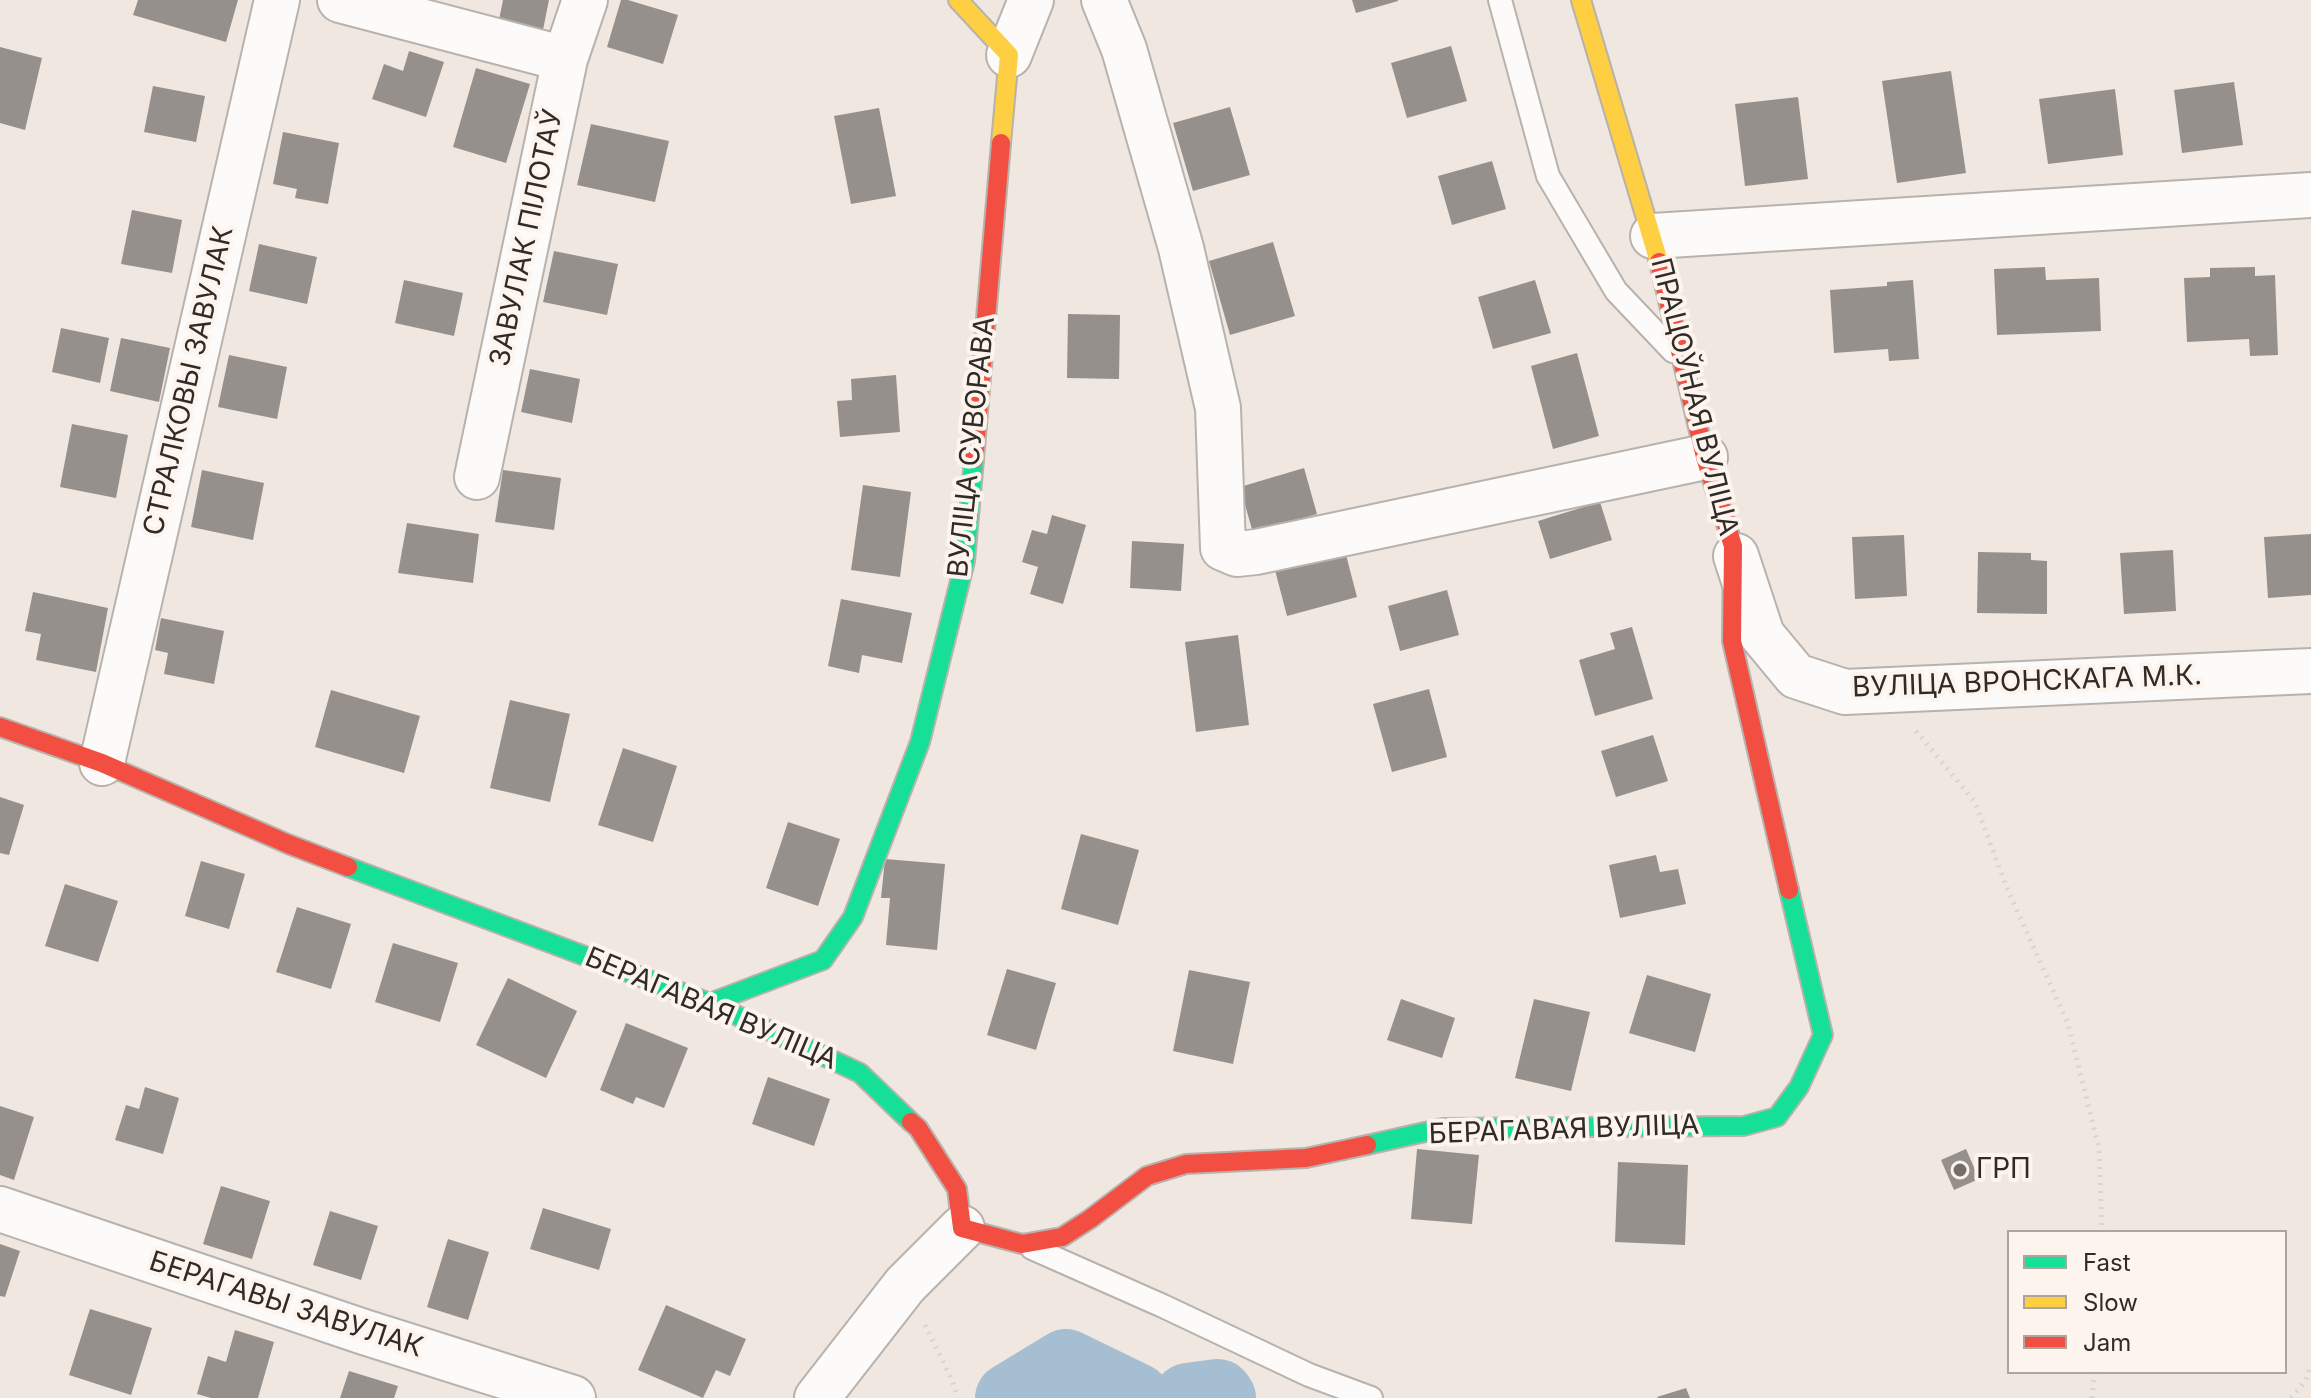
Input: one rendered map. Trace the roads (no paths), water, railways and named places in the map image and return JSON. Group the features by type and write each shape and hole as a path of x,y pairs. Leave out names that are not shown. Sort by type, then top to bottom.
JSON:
{"street":[{"name":"СТРАЛКОВЫ ЗАВУЛАК","path":"102,763 277,0"},
{"path":"340,0 565,59"},
{"name":"ЗАВУЛАК ПІЛОТАЎ","path":"477,477 565,59 585,0"},
{"path":"958,0 1009,55 1031,0"},
{"path":"1104,0 1124,49 1181,248 1218,408 1223,548 1237,554 1256,552 1705,457"},
{"name":"ПРАЦОЎНАЯ ВУЛІЦА","path":"1581,0 1653,236 1705,457 1733,546 1732,641 1823,1035"},
{"name":"ВУЛІЦА СУВОРАВА","path":"710,1003 823,960 853,917 920,742 965,561 1009,55"},
{"path":"1653,236 2311,195"},
{"name":"ВУЛІЦА ВРОНСКАГА М.К.","path":"1733,546 1762,635 1796,676 1845,692 2311,671"},
{"name":"БЕРАГАВАЯ ВУЛІЦА","path":"0,727 102,763 288,844 710,1003 860,1073 918,1128 926,1140 957,1189 962,1228 1022,1244 1062,1237 1147,1176 1186,1164 1306,1158 1443,1128 1744,1126 1777,1117 1799,1087 1823,1035"},
{"name":"БЕРАГАВЫ ЗАВУЛАК","path":"0,1209 364,1332 573,1398"},
{"path":"817,1398 905,1285 962,1228"}],"lane":[{"path":"1500,0 1548,176 1616,291 1681,359"},
{"path":"1022,1244 1309,1375 1371,1398"}],"waterway":[{"path":"1010,1398 1066,1364 1136,1398"},
{"path":"1188,1398 1218,1394 1221,1398"}],"place":[{"name":"ГРП","path":"1960,1170"}]}
